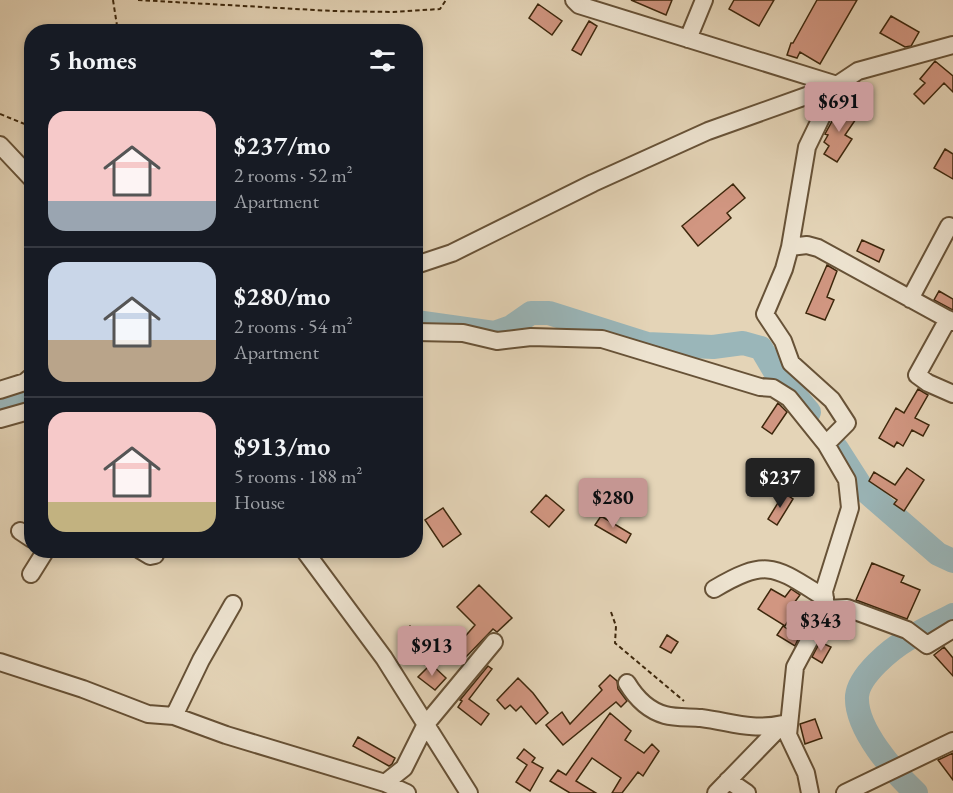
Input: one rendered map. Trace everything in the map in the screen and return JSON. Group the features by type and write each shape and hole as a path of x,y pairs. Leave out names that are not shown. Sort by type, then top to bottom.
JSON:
{"street":[{"path":"574,0 579,5 837,85"},
{"path":"688,39 704,0"},
{"path":"423,262 452,253 593,183 708,131 837,85 858,71 953,45"},
{"path":"826,444 847,423 832,400 791,363 783,341 765,314 784,269 790,247 807,147 837,85"},
{"path":"0,145 24,170"},
{"path":"910,299 949,226"},
{"path":"790,247 807,245 818,248 951,321 917,375 928,383 953,394"},
{"path":"423,332 463,333 497,341 531,336 602,339 760,387 773,388 789,398 826,444 847,480 850,508 824,591 825,603 795,668 787,721 788,735 806,773 810,793"},
{"path":"0,390 24,382"},
{"path":"0,419 24,412"},
{"path":"31,574 41,558"},
{"path":"310,558 384,658 469,793"},
{"path":"714,589 751,570 772,568 825,603 847,608 906,630 927,645 953,629"},
{"path":"174,716 201,660 233,604"},
{"path":"385,783 404,768 426,724 494,642"},
{"path":"0,662 83,689 148,714 174,716 226,735 385,783 407,793"},
{"path":"627,683 637,699 666,716 712,719 744,727 764,728 787,721"},
{"path":"716,793 787,721"},
{"path":"845,793 953,741"},
{"path":"728,780 747,793"}],"path":[{"path":"113,0 117,24"},
{"path":"138,0 393,12 440,9 447,0"},
{"path":"0,114 24,124"},
{"path":"611,612 616,626 615,643 685,702"}],"building":[{"path":"631,0 672,0 666,15"},
{"path":"734,0 774,0 759,26 729,9"},
{"path":"817,0 857,0 820,64 800,52 797,58 787,55 791,43"},
{"path":"538,4 562,21 552,35 529,18"},
{"path":"891,16 919,32 911,46 905,47 880,33"},
{"path":"589,21 597,26 581,55 572,50"},
{"path":"935,61 953,76 953,92 944,83 924,104 914,94 925,83 920,79"},
{"path":"841,105 858,116 845,135 852,139 837,162 824,154 829,146 824,142 828,135 825,134"},
{"path":"945,149 953,154 953,179 934,168"},
{"path":"733,184 745,198 727,213 731,218 698,246 682,226"},
{"path":"862,240 884,250 879,262 857,251"},
{"path":"827,265 837,271 827,297 834,300 825,320 806,313"},
{"path":"939,291 953,299 953,310 934,300"},
{"path":"918,389 928,395 915,418 929,425 923,436 912,430 903,446 897,442 894,447 879,438 896,408 904,413"},
{"path":"778,403 787,412 772,434 762,427"},
{"path":"907,468 924,480 904,511 894,504 897,500 869,481 874,472 895,485"},
{"path":"784,493 793,499 777,525 768,519"},
{"path":"546,495 564,510 549,527 531,512"},
{"path":"443,508 461,534 443,547 425,520"},
{"path":"601,516 631,534 626,543 595,525"},
{"path":"872,563 904,576 901,582 920,590 907,619 856,600"},
{"path":"479,585 512,618 497,632 493,629 465,658 458,651 465,643 462,640 475,625 457,607"},
{"path":"771,589 785,597 791,589 800,595 794,603 798,605 785,626 758,609"},
{"path":"410,626 434,645 427,654 402,635"},
{"path":"783,626 799,637 795,646 777,635"},
{"path":"667,635 678,642 671,653 660,647"},
{"path":"820,642 831,647 822,663 812,657"},
{"path":"944,647 953,658 953,676 934,655"},
{"path":"431,664 446,678 435,690 418,677"},
{"path":"488,666 492,669 469,699 489,714 481,725 458,707 462,701 460,700"},
{"path":"610,675 617,681 618,689 627,701 621,707 616,702 563,745 546,725 562,712 570,724 602,690 599,686"},
{"path":"518,678 548,713 536,724 521,706 516,711 510,705 505,709 497,700"},
{"path":"610,713 631,731 625,740 644,753 652,744 659,751 643,776 638,772 622,793 612,793 621,778 592,758 576,781 596,793 570,793 550,781 558,770 566,775"},
{"path":"815,719 822,738 805,744 800,724"},
{"path":"358,737 395,758 392,764 389,766 353,746"},
{"path":"524,749 535,758 532,762 543,768 530,791 516,782 527,765 517,758"},
{"path":"953,753 953,780 938,760"}],"waterway":[{"path":"423,323 494,333 511,327 531,313 549,313 647,344 713,347 743,343 761,348 774,370 809,412"},
{"path":"0,402 24,394"},
{"path":"837,449 862,488 938,554 953,561"},
{"path":"916,793 887,762 869,736 858,709 857,696 863,680 885,656 901,643 953,615"}]}
